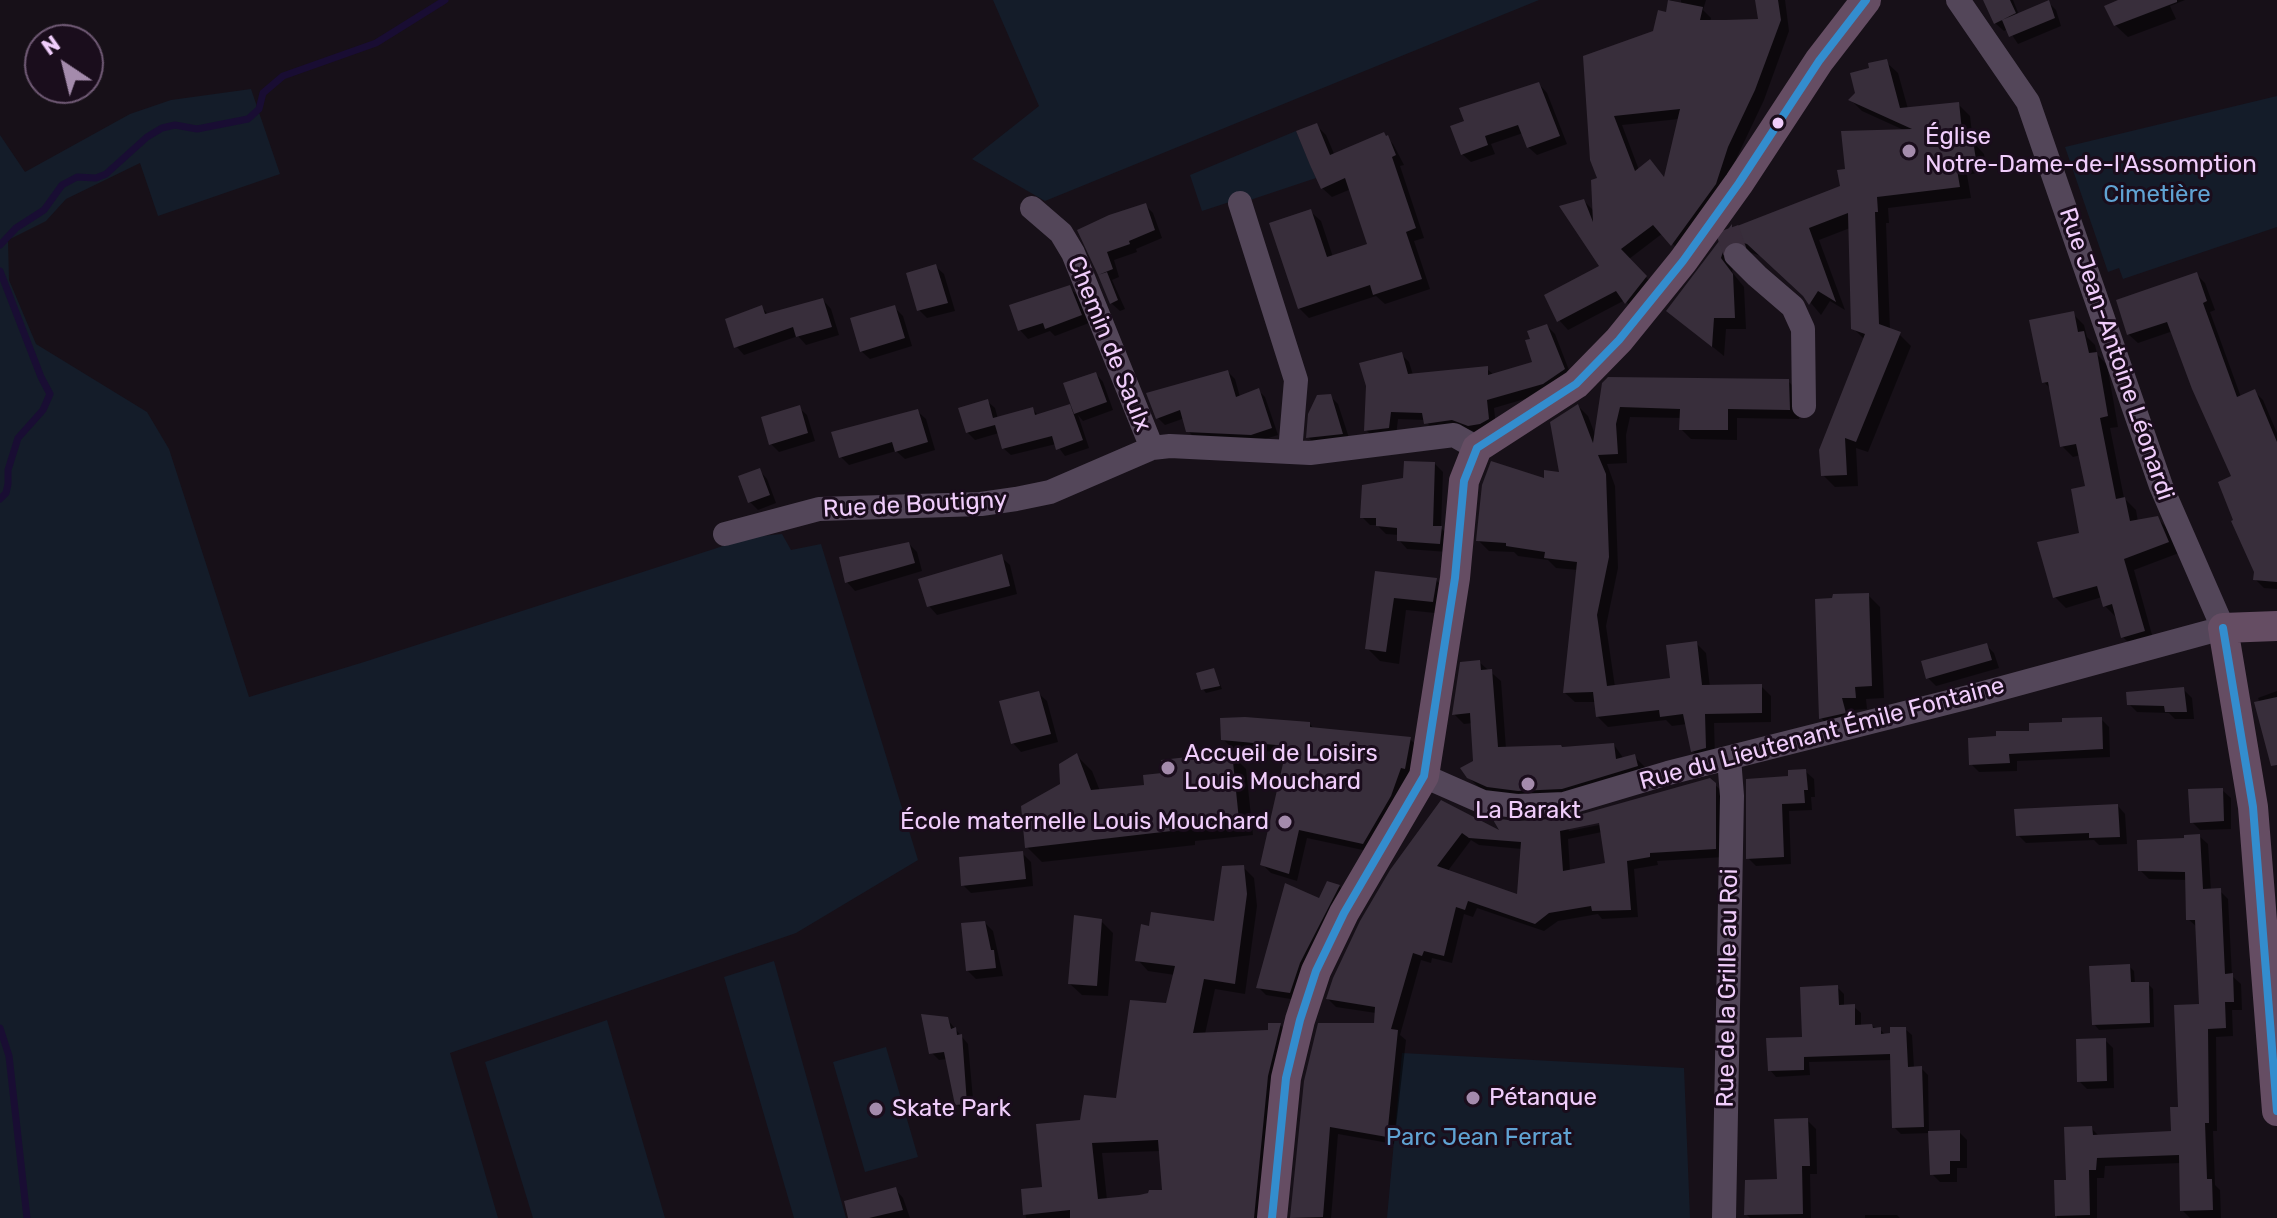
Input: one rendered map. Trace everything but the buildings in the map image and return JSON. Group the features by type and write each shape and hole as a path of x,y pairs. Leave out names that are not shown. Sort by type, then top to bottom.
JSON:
{"main road":[{"path":"1272,1218 1286,1078 1316,971 1344,913 1424,776 1455,578 1464,481 1477,448 1576,384 1599,363 1729,206 1819,61 1866,0"},
{"path":"2277,626 2223,628 2253,807 2277,1111"}],"street":[{"name":"Rue Jean-Antoine Léonardi","path":"1958,0 2028,102 2161,486 2223,628"},
{"path":"1240,203 1296,380 1290,452"},
{"name":"Chemin de Saulx","path":"1032,208 1061,233 1073,253 1152,448"},
{"path":"1736,255 1793,307 1803,329 1804,406"},
{"name":"Rue de Boutigny","path":"725,534 819,509 981,504 1016,499 1050,492 1152,448 1170,446 1310,453 1454,435 1477,448"},
{"name":"Rue du Lieutenant Émile Fontaine","path":"1424,776 1483,802 1542,806 1564,804 1668,773 1973,696 2223,628"},
{"name":"Rue de la Grille au Roi","path":"1724,1218 1732,796 1729,758"}],"green space":[{"path":"993,0 1539,0 1045,201 972,159 1039,106"},
{"path":"251,89 280,174 158,216 140,163 66,199 46,221 8,240 9,280 36,344 147,412 169,449 249,697 751,537 782,534 791,550 821,544 918,860 796,933 450,1053 498,1218 0,1218 0,135 25,172 130,114 171,100"},
{"name":"Cimetière","path":"2277,96 2277,227 2123,279 2119,268 2108,272 2065,147"},
{"path":"1296,131 1316,178 1250,200 1248,196 1202,211 1190,175"},
{"path":"774,961 846,1218 794,1218 724,977"},
{"path":"607,1020 665,1218 533,1218 485,1062"},
{"name":"Skate Park","path":"886,1047 918,1157 865,1172 833,1062"},
{"name":"Parc Jean Ferrat","path":"1402,1053 1684,1068 1690,1218 1387,1218"}],"waterway":[{"path":"0,245 16,228 44,210 62,185 77,177 96,178 106,174 147,137 162,128 175,125 197,129 248,119 259,109 263,93 283,76 376,43 445,0"},
{"path":"0,271 50,394 43,410 18,438 8,470 6,493 0,499"},
{"path":"0,1028 9,1056 27,1218"}],"tunnel":[{"path":"1727,229 1736,255"}],"transit line":[{"path":"1272,1218 1286,1078 1316,971 1344,913 1424,776 1455,578 1464,481 1477,448 1576,384 1619,340 1683,261 1739,183 1819,61 1866,0"},
{"path":"2223,628 2253,807 2277,1111"}],"place":[{"name":"Église Notre-Dame-de-l'Assomption","path":"1909,151"},
{"name":"Accueil de Loisirs Louis Mouchard","path":"1168,768"},
{"name":"La Barakt","path":"1528,784"},
{"name":"École maternelle Louis Mouchard","path":"1285,822"},
{"name":"Pétanque","path":"1473,1098"},
{"name":"Skate Park","path":"876,1109"}]}
